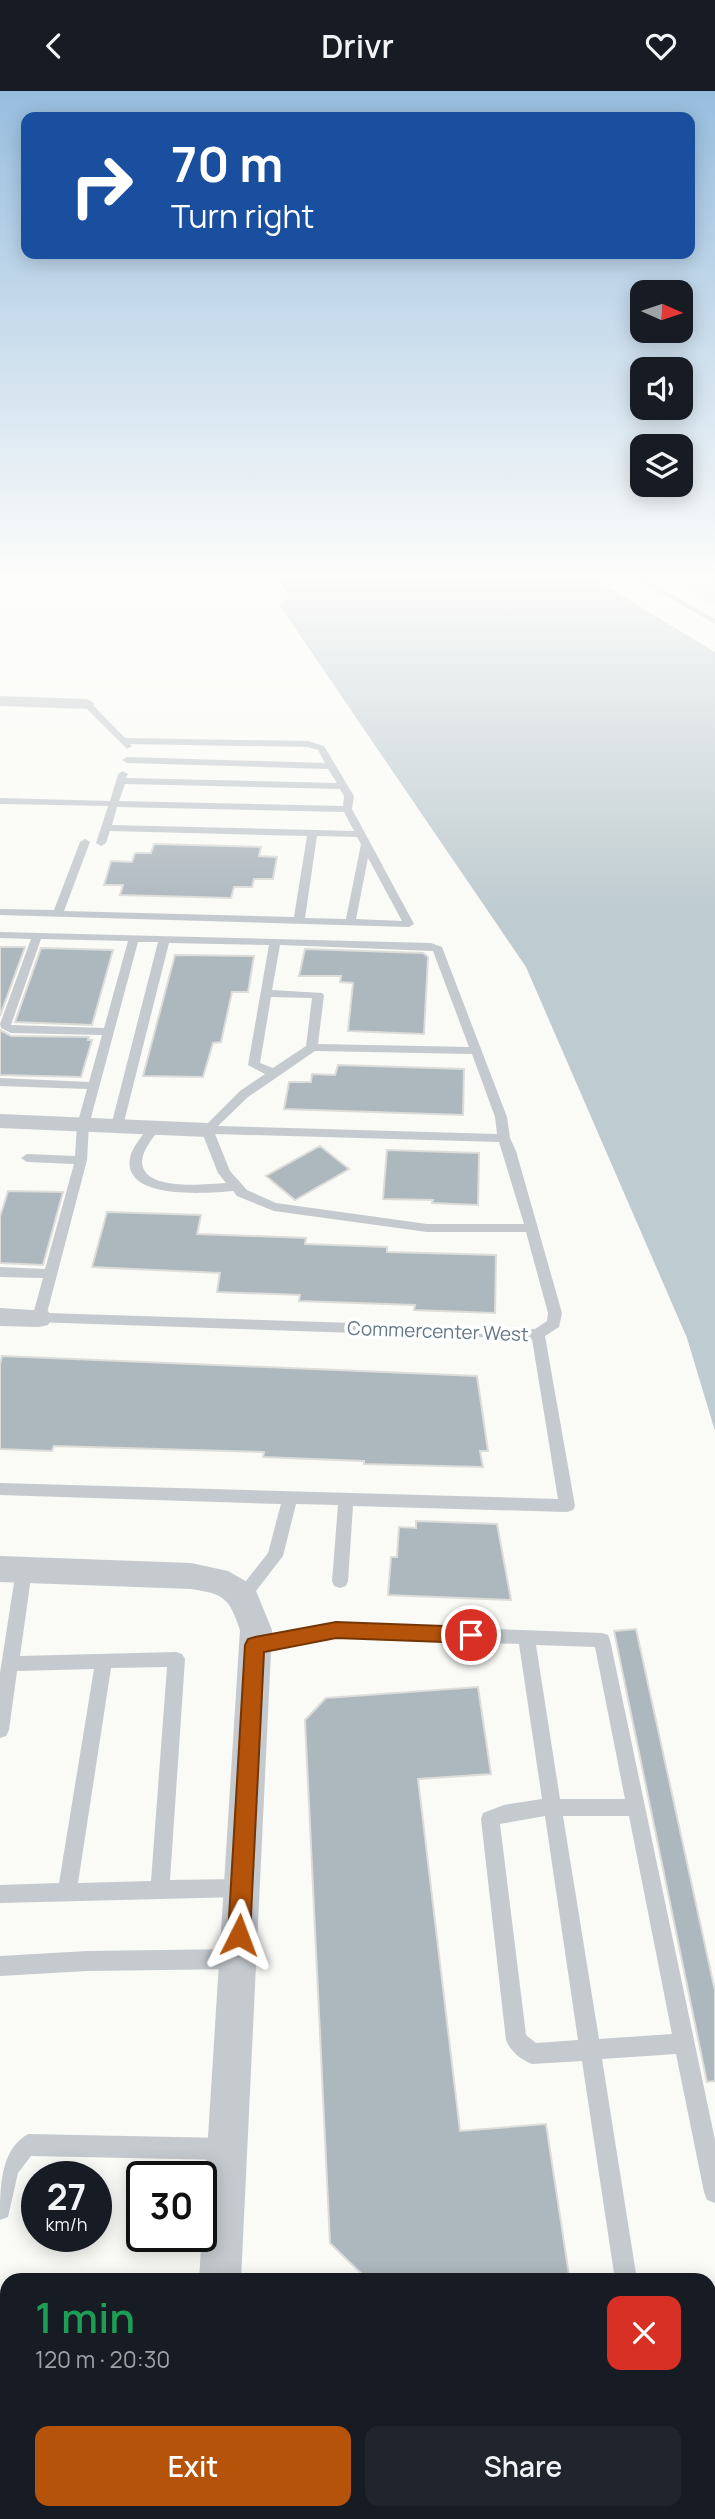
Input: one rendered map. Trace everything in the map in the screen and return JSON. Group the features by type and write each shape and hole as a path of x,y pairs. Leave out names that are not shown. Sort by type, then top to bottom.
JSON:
{"street":[{"path":"0,701 87,704"},
{"path":"0,1121 207,1130"},
{"name":"Commercenter West","path":"0,1317 39,1318"},
{"path":"12,1570 191,1576 217,1580 243,1595 255,1638 220,2273"}],"lane":[{"path":"87,704 130,749 102,843"},
{"path":"0,912 409,925 348,809 349,796 321,748 308,744 122,741"},
{"path":"127,760 331,766"},
{"path":"120,781 343,786"},
{"path":"0,801 348,809"},
{"path":"106,828 312,833 363,839"},
{"path":"299,921 312,833"},
{"path":"350,923 363,839"},
{"path":"58,913 85,842"},
{"path":"0,935 275,942 254,1065 274,1073"},
{"path":"37,936 5,1026 11,1030 108,1033"},
{"path":"39,1318 81,1160 83,1125 134,938"},
{"path":"117,1126 164,939"},
{"name":"Commercenter West","path":"39,1318 538,1333 554,1323 555,1313 510,1151 503,1138 501,1117 438,949 431,946 275,942"},
{"path":"266,993 318,995 312,1047"},
{"path":"207,1130 244,1094 312,1047 475,1051"},
{"path":"0,1082 94,1086"},
{"path":"154,1128 135,1160 137,1171 146,1180 189,1190 236,1186"},
{"path":"207,1130 503,1138"},
{"path":"207,1130 224,1173 242,1193 274,1207 427,1228 531,1228"},
{"path":"27,1158 81,1160"},
{"path":"0,1272 50,1274"},
{"path":"0,1489 567,1506 538,1333"},
{"path":"243,1595 275,1556 290,1498"},
{"path":"340,1581 346,1500"},
{"path":"0,1730 10,1664 12,1570"},
{"path":"255,1638 336,1630 602,1640 715,2192"},
{"path":"526,1637 625,2273"},
{"path":"10,1664 176,1659 160,1890"},
{"path":"67,1892 104,1661"},
{"path":"636,1808 552,1808 500,1814 490,1819 516,2040 532,2054 684,2043"},
{"path":"0,1894 242,1888"},
{"path":"0,1966 87,1961 237,1959"},
{"path":"0,2209 6,2172 17,2151 27,2145 227,2149"}],"shaded area":[{"path":"335,687 715,687 715,1431 687,1338 526,967"}],"building":[{"path":"154,844 261,847 259,856 277,857 273,879 254,879 252,887 234,887 231,898 120,895 123,885 104,885 111,861 132,862 135,853 151,853"},
{"path":"0,947 25,947 0,1016"},
{"path":"41,948 113,950 92,1025 15,1022"},
{"path":"305,949 423,953 428,957 424,1034 348,1031 353,983 340,982 341,976 299,976"},
{"path":"175,955 254,956 248,992 232,992 221,1042 213,1043 203,1077 143,1076"},
{"path":"0,1030 11,1036 89,1037 88,1040 92,1040 81,1077 0,1075"},
{"path":"338,1065 464,1069 463,1115 284,1109 289,1082 311,1082 312,1074 335,1075"},
{"path":"320,1146 349,1169 295,1200 266,1176"},
{"path":"387,1150 479,1153 478,1205 432,1203 433,1200 383,1199"},
{"path":"8,1191 63,1192 43,1265 0,1263 0,1217"},
{"path":"107,1212 201,1215 197,1234 306,1238 305,1244 387,1247 387,1252 496,1255 495,1313 414,1310 415,1305 299,1301 300,1295 217,1292 220,1273 92,1267"},
{"path":"2,1356 477,1376 488,1451 480,1451 483,1467 364,1464 364,1461 263,1457 264,1452 54,1446 52,1451 0,1449"},
{"path":"416,1521 497,1524 511,1600 388,1595 391,1557 397,1557 399,1527 416,1528"},
{"path":"636,1629 715,1991 715,2081 707,2082 614,1631"},
{"path":"478,1687 491,1774 418,1779 460,2131 546,2124 569,2273 361,2273 330,2243 305,1720 326,1698"}],"route":[{"path":"239,1935 255,1645 336,1630 471,1635"}]}
